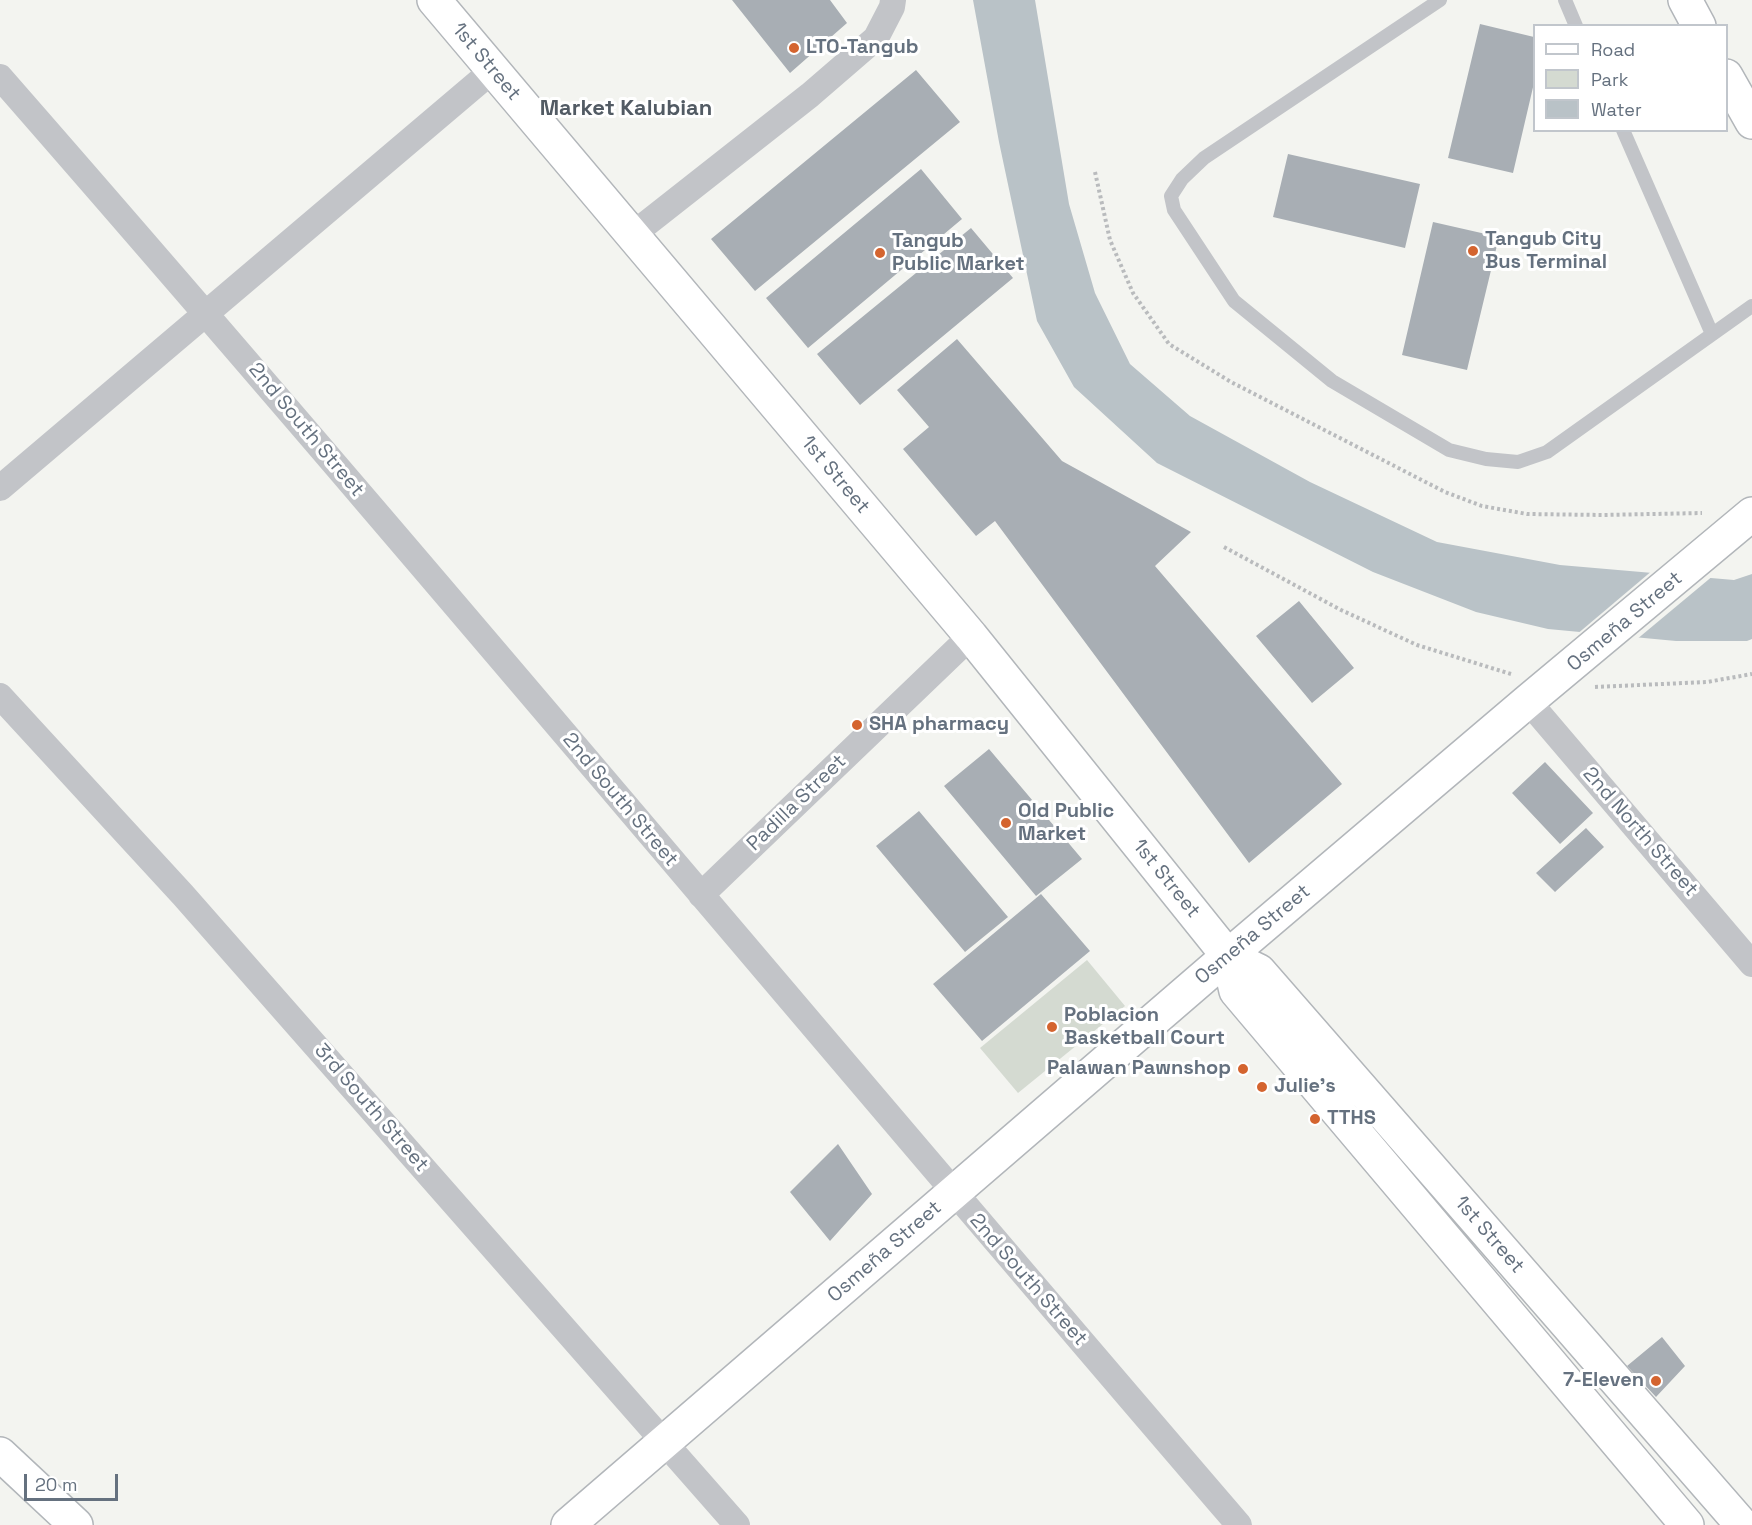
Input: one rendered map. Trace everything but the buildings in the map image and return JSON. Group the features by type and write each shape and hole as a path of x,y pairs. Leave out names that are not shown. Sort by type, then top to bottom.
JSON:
{"main road":[{"name":"1st Street","path":"434,0 970,636 1228,956 1259,971 1736,1514"},
{"path":"1685,0 1698,24"},
{"path":"1728,79 1752,122"},
{"name":"Osmeña Street","path":"568,1525 1228,956 1752,514"},
{"name":"1st Street","path":"1228,956 1236,991 1687,1525"},
{"path":"0,1454 76,1525"}],"street":[{"path":"632,235 810,95 876,38 892,7 893,0"},
{"path":"0,488 493,70"},
{"name":"2nd South Street","path":"0,78 206,312 953,1193 1239,1525"},
{"name":"Padilla Street","path":"701,895 970,636"},
{"name":"2nd North Street","path":"1550,683 1752,964"},
{"name":"3rd South Street","path":"0,696 183,895 737,1525"}],"lane":[{"path":"1440,0 1204,158 1182,179 1171,196 1174,210 1234,302 1332,381 1449,450 1486,459 1518,462 1547,452 1752,306"},
{"path":"1565,0 1575,24"},
{"path":"1624,132 1713,334"}],"path":[{"path":"1224,547 1341,610 1417,645 1480,666 1550,683 1595,687 1707,682 1752,674"}],"green space":[{"name":"Poblacion Basketball Court","path":"1087,960 1125,1006 1018,1093 980,1048"}],"water":[{"path":"973,0 1035,0 1069,204 1095,293 1130,364 1190,416 1310,482 1437,542 1560,565 1734,580 1752,574 1752,639 1747,641 1676,641 1548,629 1476,612 1373,572 1157,463 1074,387 1037,321 999,142"}],"pier":[{"path":"1653,570 1714,575 1636,640 1576,635"}],"place":[{"name":"LTO-Tangub","path":"794,48"},
{"name":"Tangub City Bus Terminal","path":"1473,251"},
{"name":"Tangub Public Market","path":"880,253"},
{"name":"SHA pharmacy","path":"857,725"},
{"name":"Old Public Market","path":"1006,823"},
{"name":"Poblacion Basketball Court","path":"1052,1027"},
{"name":"Palawan Pawnshop","path":"1243,1069"},
{"name":"Julie's","path":"1262,1087"},
{"name":"TTHS","path":"1315,1119"},
{"name":"7-Eleven","path":"1656,1381"}],"district":[{"name":"Market Kalubian","path":"626,109"}]}
